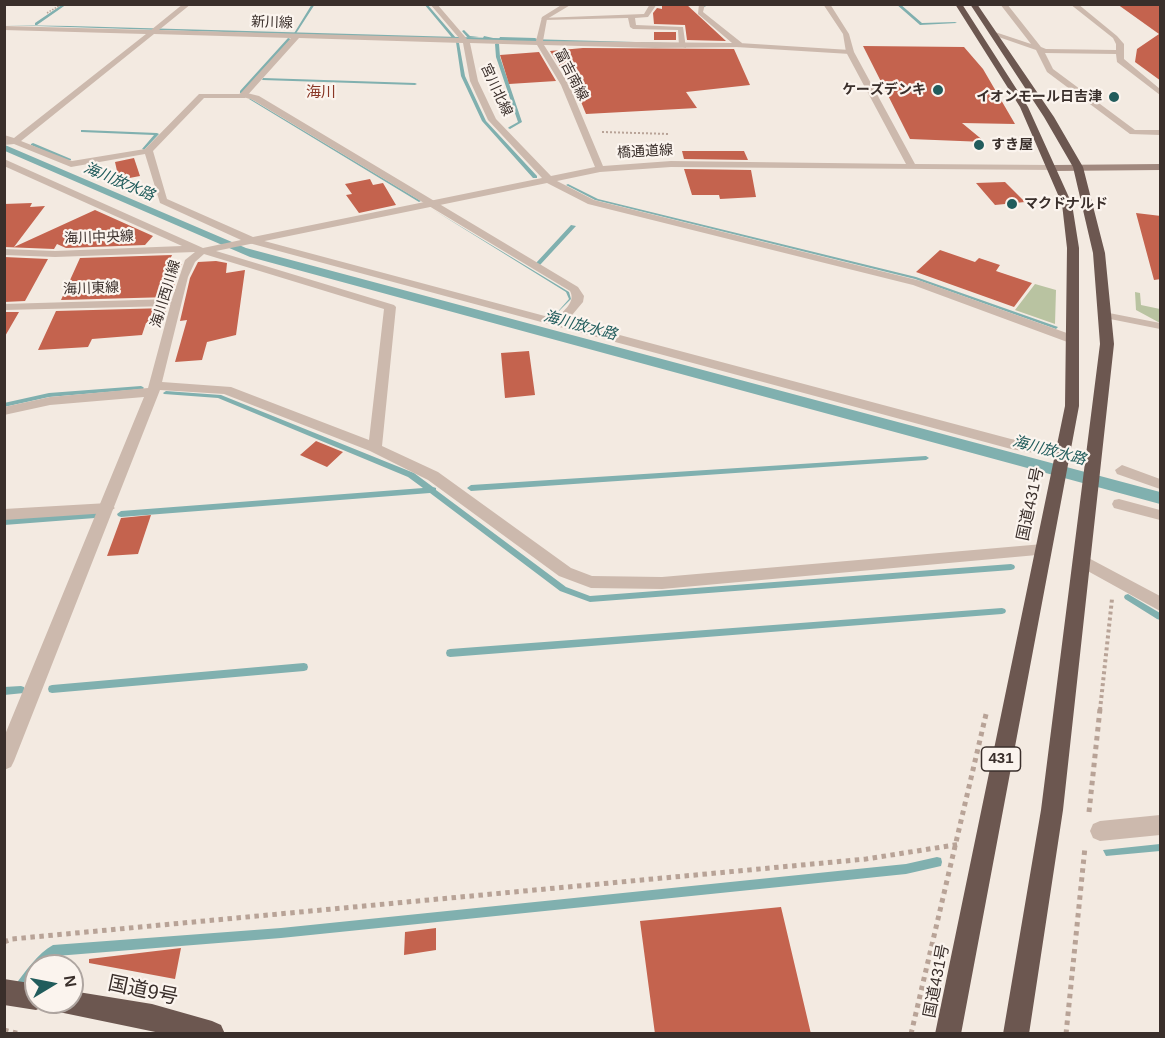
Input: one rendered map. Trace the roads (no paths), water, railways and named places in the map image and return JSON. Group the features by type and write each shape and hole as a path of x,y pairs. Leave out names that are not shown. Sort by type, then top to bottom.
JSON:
{"highway":[{"name":"国道431号","path":"948,1034 1072,406 1074,340 1073,248 1067,204 1024,107 958,4"},
{"path":"973,4 1049,117 1078,167 1099,253 1107,344 1052,810 1016,1034"},
{"path":"4,992 24,995"},
{"name":"国道9号","path":"84,1006 152,1017 212,1034"}],"main road":[{"path":"1053,168 1161,167"}],"street":[{"path":"8,141 156,31 188,4"},
{"name":"宮川北線","path":"433,4 466,42 474,81 492,120 549,180 591,202 917,283 1074,340"},
{"path":"544,18 569,4"},
{"path":"544,18 646,16 654,4"},
{"path":"702,4 700,13 739,45"},
{"path":"826,4 846,34 850,52 912,166"},
{"path":"1003,4 1039,49 1050,70 1133,132 1161,133"},
{"path":"1073,4 1115,37 1120,44 1120,60 1161,93"},
{"path":"631,17 633,27 681,28 683,46"},
{"name":"富吉南線","path":"544,18 539,43 565,85 583,133 600,169"},
{"name":"新川線","path":"4,28 466,42 739,45 850,52"},
{"path":"4,39 24,28"},
{"path":"992,33 1039,49 1073,53 1120,52"},
{"path":"243,94 297,36"},
{"path":"8,141 71,164 148,151 202,96 243,94 256,98 574,290 578,296 577,302 558,324"},
{"path":"148,151 163,201 250,242 1011,444 1046,450"},
{"name":"海川西川線","path":"4,162 204,249 190,260 153,389 108,508 4,761"},
{"name":"橋通道線","path":"250,242 600,169 671,164 1053,168"},
{"name":"海川中央線","path":"4,252 66,254 204,249 250,242"},
{"path":"204,249 390,307 375,448"},
{"name":"海川東線","path":"4,307 178,302"},
{"path":"1104,315 1161,326"},
{"path":"4,411 50,401 153,389 226,390 375,448 433,476 564,572 591,582 662,583 1043,550"},
{"path":"1122,470 1161,484"},
{"path":"1119,504 1161,515"},
{"path":"4,515 108,508"},
{"path":"1081,560 1161,604"},
{"path":"1100,831 1161,825"}],"water":[{"path":"5,25 70,26 741,45 629,45"},
{"path":"249,99 251,99 421,201 419,202"},
{"path":"5,145 246,248 1160,492 1160,504 250,257 5,151"},
{"path":"566,185 598,199 916,277 1058,327 1056,329 915,279 595,200"},
{"path":"432,209 569,292 571,299 553,317 569,299 566,292"},
{"path":"1160,844 1160,851 1106,856 1103,850"}],"waterway":[{"path":"36,24 66,4"},
{"path":"294,34 314,4"},
{"path":"425,4 455,39"},
{"path":"897,4 921,24 955,23"},
{"path":"464,31 469,37 477,37"},
{"path":"484,37 491,38"},
{"path":"500,38 535,39"},
{"path":"241,92 289,39"},
{"path":"457,43 463,76 484,121 535,177"},
{"path":"497,44 498,57 520,122 510,128"},
{"path":"263,79 415,84"},
{"path":"83,131 157,134 144,149"},
{"path":"33,144 69,160"},
{"path":"538,264 573,226"},
{"path":"4,405 49,395 141,388"},
{"path":"166,393 219,396 411,475 431,490"},
{"path":"471,488 926,458"},
{"path":"121,514 431,490"},
{"path":"431,490 563,589 590,599 1011,567"},
{"path":"4,522 95,515"},
{"path":"1128,597 1160,617"},
{"path":"450,653 1002,611"},
{"path":"52,689 304,667"},
{"path":"4,691 21,690"},
{"path":"50,954 53,951 281,933 906,869 937,862"},
{"path":"19,989 24,983"}],"place":[{"name":"ケーズデンキ","path":"938,90"},
{"name":"イオンモール日吉津","path":"1114,97"},
{"name":"すき屋","path":"979,145"},
{"name":"マクドナルド","path":"1012,204"}],"district":[{"name":"海川","path":"321,93"}],"water label":[{"name":"海川放水路","path":"119,182"},
{"name":"海川放水路","path":"580,326"},
{"name":"海川放水路","path":"1049,451"}]}
